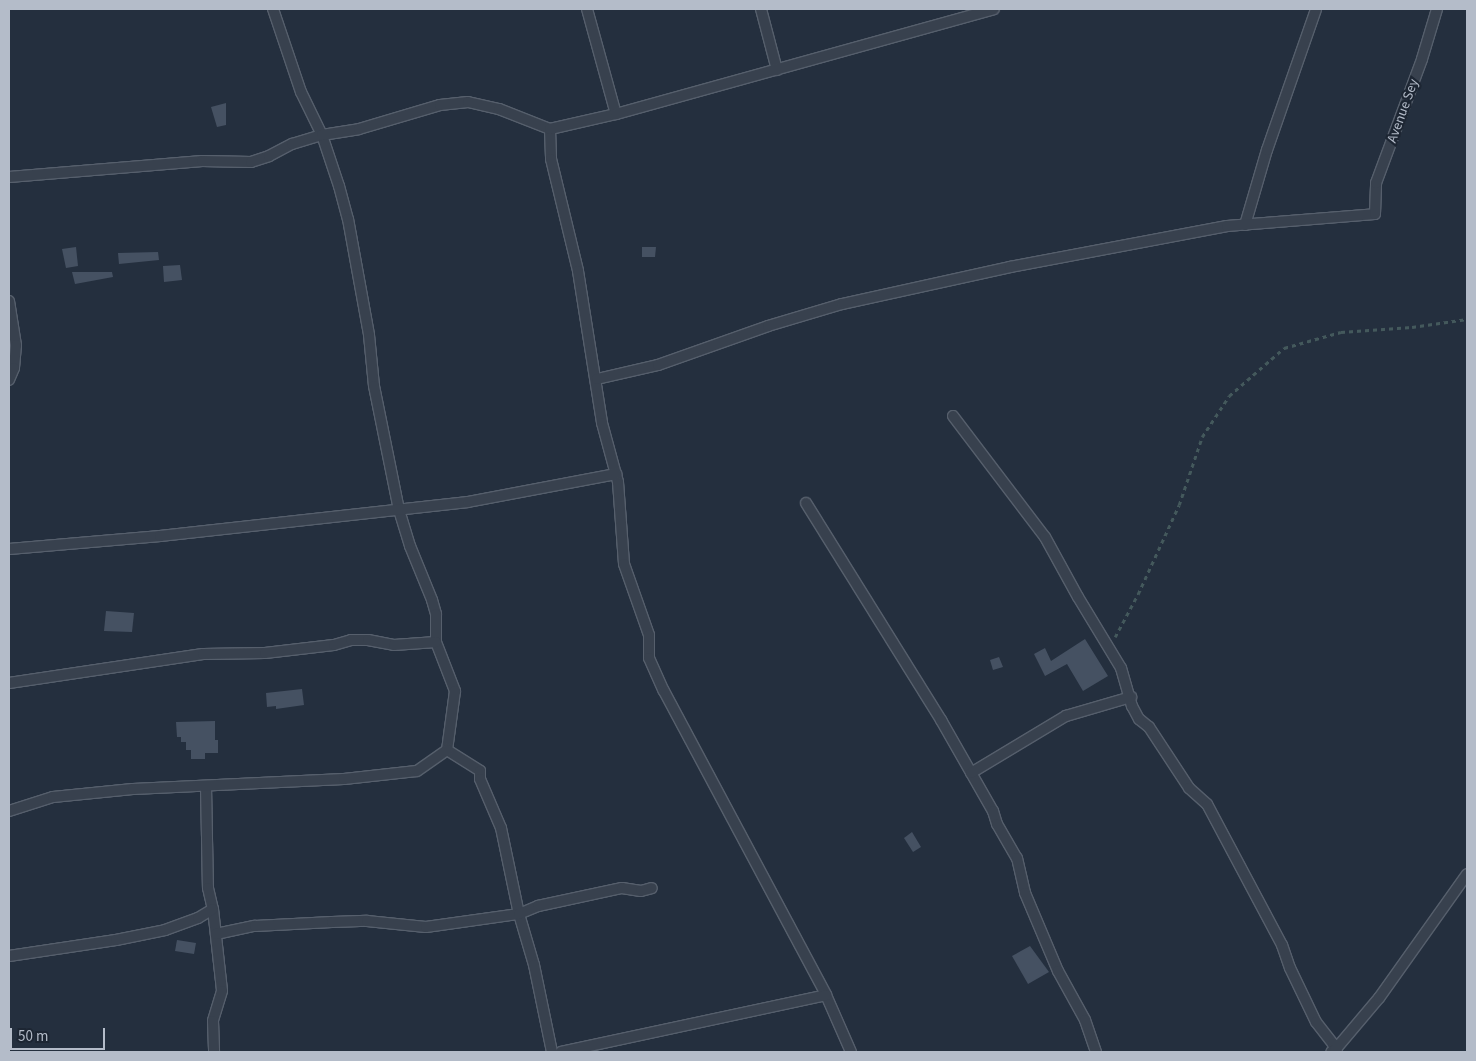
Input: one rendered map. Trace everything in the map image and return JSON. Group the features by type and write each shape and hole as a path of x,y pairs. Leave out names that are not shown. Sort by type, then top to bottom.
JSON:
{"street":[{"path":"9,811 53,797 206,786 344,779 417,771 447,750 455,691 436,642 436,614 410,546 399,510 374,386 369,334 348,219 322,135 301,92 273,9"},
{"path":"587,9 616,114"},
{"path":"761,9 777,70"},
{"path":"9,177 202,160 251,162 269,156 292,144 322,135 359,129 440,105 468,102 499,109 550,129 616,114 994,9"},
{"path":"597,379 658,365 768,326 842,304 1141,241 1245,225 1266,150 1316,9"},
{"name":"Avenue Sey","path":"1245,225 1375,214 1376,183 1422,59 1437,9"},
{"path":"550,129 551,159 578,271 597,379 602,423 616,474 620,500 624,564 649,634 649,658 654,671 826,995 850,1052"},
{"path":"9,301 16,345 14,368 9,380"},
{"path":"953,416 1045,537 1078,597 1121,668 1131,697 1132,706 1139,719 1149,727 1189,788 1207,804 1282,945 1290,968 1316,1022 1334,1051 1379,998 1467,874"},
{"path":"9,549 170,535 468,502 616,474"},
{"path":"806,503 941,720 1017,858 1025,893 1058,971 1085,1020 1096,1052"},
{"path":"9,683 204,654 265,653 334,645 351,640 368,640 394,645 436,642"},
{"path":"971,773 1066,716 1131,697"},
{"path":"447,750 480,771 480,779 501,828 519,914 534,965 552,1052"},
{"path":"206,786 208,888 213,910 222,991 214,1021 214,1052"},
{"path":"216,934 255,926 332,922 367,921 426,927 519,914 538,906 622,888 641,891 652,888"},
{"path":"9,956 116,940 165,930 198,918 213,910"},
{"path":"561,1052 826,995"}],"path":[{"path":"1115,638 1138,594 1179,505 1202,437 1229,396 1284,348 1341,332 1412,327 1467,319"}],"building":[{"path":"226,103 226,125 217,127 211,107"},
{"path":"76,247 78,266 66,268 62,249"},
{"path":"642,247 656,247 655,257 642,257"},
{"path":"158,252 159,260 119,264 118,253"},
{"path":"180,265 182,280 164,282 163,266"},
{"path":"72,272 112,272 113,277 75,284"},
{"path":"106,611 134,613 132,632 104,631"},
{"path":"1085,639 1108,676 1083,691 1067,664 1045,676 1034,654 1045,648 1051,661"},
{"path":"999,657 1003,667 993,670 990,660"},
{"path":"302,689 304,705 276,709 276,706 267,707 266,693"},
{"path":"215,721 215,740 218,740 218,753 205,753 205,759 191,759 191,750 186,750 186,742 181,742 181,737 177,737 176,722"},
{"path":"912,832 921,847 913,852 904,838"},
{"path":"177,940 196,943 194,954 175,951"},
{"path":"1030,946 1049,972 1028,984 1012,956"}]}
